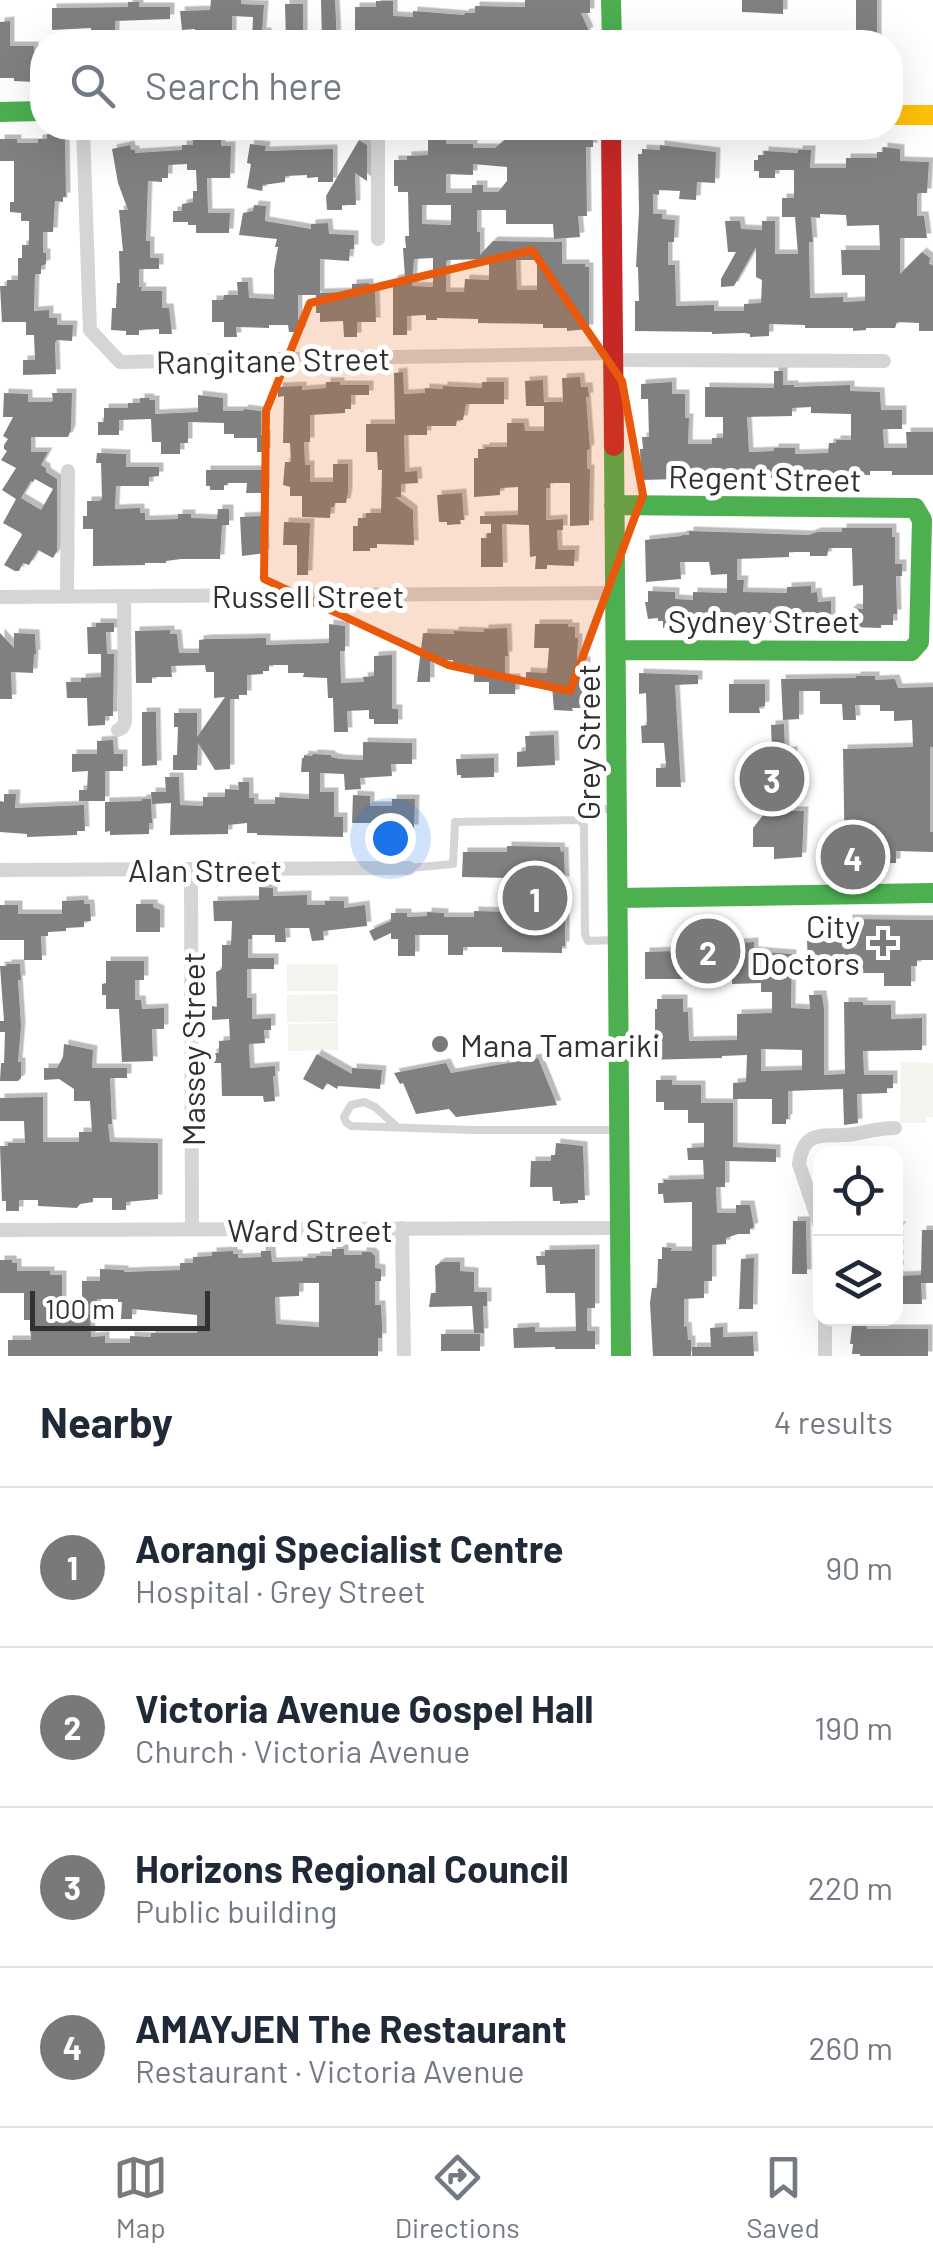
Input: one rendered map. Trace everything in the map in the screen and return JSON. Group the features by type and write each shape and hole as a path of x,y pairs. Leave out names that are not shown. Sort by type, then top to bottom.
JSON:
{"street":[{"path":"611,0 612,30"},
{"path":"0,112 30,111"},
{"path":"903,114 933,115"},
{"name":"Rangitane Street","path":"83,140 90,330 120,362 613,356 884,362"},
{"path":"378,140 378,239"},
{"name":"Grey Street","path":"611,140 621,1356"},
{"path":"66,596 68,471"},
{"name":"Regent Street","path":"614,505 915,508 922,520 927,594"},
{"name":"Russell Street","path":"0,597 616,594"},
{"name":"Sydney Street","path":"617,650 911,651 918,642 927,594"},
{"path":"118,730 125,722 124,596"},
{"name":"Alan Street","path":"0,870 409,868"},
{"name":"Massey Street","path":"192,869 192,1229"},
{"path":"618,898 933,894"},
{"path":"813,1205 799,1164 801,1153 812,1138 895,1128"},
{"path":"402,1228 404,1356"},
{"name":"Ward Street","path":"0,1230 620,1228"},
{"path":"824,1326 825,1356"}],"lane":[{"path":"617,809 580,809 580,820 584,826 585,935 588,940 618,940"},
{"path":"409,868 453,864 455,822 580,820"},
{"path":"396,1126 376,1107 364,1102 350,1106 344,1116 351,1126 619,1130"}],"path":[{"path":"902,1236 902,1225 908,1220"}],"highlighted area":[{"path":"532,250 622,381 643,495 570,691 448,665 264,579 266,411 310,303"}],"shaded area":[{"path":"287,964 338,964 338,991 287,991"},
{"path":"338,994 338,1022 287,1022 287,995"},
{"path":"338,1023 338,1050 288,1051 288,1024"},
{"path":"901,1062 933,1063 933,1117 926,1117 926,1123 900,1123"}],"building":[{"path":"211,0 264,5 262,30 252,30 253,17 232,16 232,30 182,30 180,11 210,10"},
{"path":"321,0 335,0 336,30 322,30"},
{"path":"525,0 590,0 590,13 581,13 589,30 355,30 355,7 376,7 376,1 393,1 393,16 413,17 413,11 464,15 475,13 475,6 525,7"},
{"path":"742,0 783,0 783,14 742,12"},
{"path":"856,0 877,0 877,30 856,30"},
{"path":"128,2 139,2 139,7 170,7 170,19 115,21 115,30 52,30 52,8 128,7"},
{"path":"285,4 303,4 303,30 286,30"},
{"path":"10,21 10,46 30,46 30,82 0,78 0,22"},
{"path":"0,139 38,143 65,140 66,197 63,202 55,201 53,232 43,232 46,264 41,266 41,274 35,274 34,311 49,310 49,318 57,318 57,325 73,325 72,341 55,343 56,374 23,375 23,360 35,360 34,335 26,335 26,322 2,322 0,286 7,286 7,280 18,280 22,245 29,245 29,221 21,221 21,213 10,212 10,202 14,202 14,161 0,161"},
{"path":"193,140 221,140 221,146 231,146 230,178 207,178 208,213 230,213 229,233 196,233 196,225 173,222 173,211 182,211 182,204 193,202 193,191 197,191 196,170 187,170 187,164 168,165 168,178 162,178 162,182 148,181 146,241 150,241 150,258 159,258 159,269 139,269 139,287 141,291 162,291 162,308 169,308 172,334 159,334 159,329 139,330 139,335 111,330 112,308 116,308 120,283 119,251 123,251 119,210 128,210 112,149 130,145 135,153 182,150 182,145 193,145"},
{"path":"359,140 367,145 367,181 355,173 356,205 327,210 326,196"},
{"path":"428,140 495,148 505,140 593,140 593,147 586,147 587,216 578,216 580,237 554,239 553,224 506,224 506,210 477,210 480,255 493,241 562,242 562,264 589,267 589,329 567,331 543,328 543,324 478,323 478,319 426,320 426,315 407,316 407,335 393,335 393,280 405,277 403,248 405,236 409,236 408,192 398,192 398,186 394,186 394,160 428,155","holes":["473,164 507,167 507,181 498,192 483,192 483,185 472,185 472,193 446,193 446,174 473,175","422,205 451,205 451,225 422,224","433,258 433,287 412,286 414,259","489,259 489,280 465,279 464,292 446,292 448,260","516,260 537,260 537,290 517,290"]},
{"path":"250,144 266,146 265,151 333,149 333,182 318,182 318,177 307,175 285,176 285,182 263,185 262,191 247,188"},
{"path":"660,145 716,152 715,183 697,182 696,200 679,199 680,191 659,190 659,195 653,194 653,214 675,220 674,242 668,242 668,265 675,265 676,306 714,305 714,311 744,311 744,304 761,303 762,280 756,277 756,247 734,286 721,287 721,279 736,252 728,252 725,221 740,221 741,229 762,230 762,221 775,221 775,254 798,254 795,217 782,217 782,198 794,198 794,170 775,170 775,178 759,178 759,171 754,171 758,155 764,155 764,151 811,150 810,168 846,168 846,158 877,158 883,147 900,149 900,161 929,162 927,193 917,196 917,216 924,216 927,238 900,238 900,274 922,252 930,258 933,331 919,331 919,323 897,322 895,328 853,331 769,324 769,336 750,337 745,333 635,331 635,301 639,301 638,154 642,154 642,149 660,150","holes":["846,215 847,226 879,225 880,250 841,250 842,275 865,275 865,301 810,298 811,217"]},
{"path":"254,205 266,206 265,221 311,229 311,224 328,223 329,234 354,235 349,261 320,259 320,293 352,292 352,284 369,283 369,289 375,289 376,322 357,322 357,337 344,337 343,321 320,322 316,295 298,295 301,332 289,332 288,325 236,327 237,337 224,337 224,322 212,322 212,300 238,295 237,282 248,282 249,298 274,299 277,239 239,235 243,213 253,211"},
{"path":"774,371 783,371 783,385 850,385 850,391 880,392 881,410 902,410 902,429 883,429 884,448 907,448 906,432 933,432 933,475 870,471 870,475 803,479 641,480 642,437 649,437 648,399 641,399 641,384 672,382 672,394 685,394 688,444 712,444 712,438 723,438 723,417 705,417 705,387 774,388","holes":["811,407 811,413 851,414 851,440 829,443 828,453 795,454 795,448 749,452 747,417 792,416 792,408"]},
{"path":"403,372 404,394 425,393 425,388 482,388 482,382 504,382 504,404 466,404 463,420 457,420 456,426 427,426 427,435 404,435 405,472 417,471 418,483 401,484 401,497 395,497 413,510 414,545 377,544 370,551 353,551 353,526 358,526 358,518 366,518 366,513 381,513 382,470 378,470 377,452 366,452 366,424 395,424 394,373"},
{"path":"580,377 581,387 588,387 589,397 589,525 570,526 570,483 550,483 550,488 546,488 546,520 563,519 563,530 557,530 558,550 575,550 574,566 547,565 547,569 535,569 536,556 530,557 529,525 502,524 503,567 481,567 481,538 491,533 491,524 480,524 480,516 518,515 518,487 500,488 500,495 474,497 474,458 478,458 478,449 507,447 507,423 524,423 525,431 544,431 544,406 526,406 525,381 543,380 544,404 563,402 562,378"},
{"path":"326,382 369,385 369,395 351,395 351,409 345,409 345,413 310,415 310,442 304,442 310,482 333,482 333,464 348,464 348,492 346,503 331,507 330,518 302,517 302,496 290,496 290,487 283,485 285,462 291,462 290,443 283,443 284,396 278,397 278,387 326,388"},
{"path":"4,393 28,394 28,402 50,402 52,393 72,393 68,437 31,437 31,452 48,452 41,465 57,479 57,551 53,558 38,550 29,565 23,563 19,571 4,565 22,535 3,523 16,499 2,490 16,468 1,460 8,439 3,436 13,417 3,417","holes":["35,479 53,489 41,510 21,498"]},
{"path":"198,395 223,398 223,411 261,411 266,452 257,452 257,438 224,434 224,423 188,422 188,443 180,443 180,454 161,454 161,442 152,442 151,419 119,420 119,435 98,435 98,422 104,422 104,408 128,408 128,403 150,398 155,400 155,414 198,412"},
{"path":"97,453 126,454 126,467 159,467 159,476 149,477 149,486 116,486 115,509 140,508 145,520 178,519 178,514 217,519 218,509 229,509 229,525 222,525 220,559 93,566 93,529 83,529 83,516 87,516 87,501 102,498"},
{"path":"206,470 264,470 265,493 246,493 247,483 227,483 224,490 210,490 206,486"},
{"path":"462,493 461,524 439,522 437,495"},
{"path":"263,516 265,553 242,556 240,517"},
{"path":"284,522 310,523 308,575 297,575 297,545 283,545"},
{"path":"842,528 892,528 895,564 902,564 902,576 896,576 897,614 893,614 893,625 849,627 849,612 853,608 863,609 863,585 853,586 852,548 829,548 827,556 789,552 789,557 737,559 737,580 744,580 743,592 787,593 787,587 811,586 811,593 817,592 818,602 831,601 831,620 799,623 674,619 674,627 663,628 663,621 658,618 648,619 648,591 675,592 675,599 693,600 693,592 727,593 727,574 711,575 709,562 680,562 681,579 646,582 645,540 689,535 689,531 809,535 842,532"},
{"path":"96,623 114,623 114,632 106,632 107,654 88,654 87,627 96,627"},
{"path":"329,624 345,626 345,651 340,651 341,683 364,682 363,677 374,676 374,656 392,655 392,709 398,709 398,724 374,724 374,719 369,719 369,710 347,711 348,732 334,732 333,698 328,698 327,678 303,677 304,673 288,673 288,665 269,665 269,671 263,674 247,675 247,695 230,699 230,769 215,770 198,743 197,770 173,770 178,727 174,727 174,713 197,713 197,737 225,697 214,698 214,672 206,672 205,665 171,666 172,677 152,677 152,683 136,683 135,631 170,630 170,634 177,634 179,653 199,653 199,640 207,639 266,638 266,645 329,643"},
{"path":"535,624 575,627 577,660 586,661 585,703 581,703 581,708 554,710 552,686 526,685 526,672 547,673 549,648 534,648"},
{"path":"507,628 505,678 516,678 515,694 489,694 489,682 474,682 474,666 453,664 453,660 430,660 430,682 417,682 423,633"},
{"path":"0,633 14,648 14,633 35,634 33,673 11,672 12,699 0,699"},
{"path":"101,654 114,654 113,716 105,716 105,725 88,726 87,698 67,698 66,682 101,677"},
{"path":"639,673 698,675 698,684 675,685 681,787 656,787 656,768 666,765 664,743 642,743 641,726 647,725 646,693 639,694"},
{"path":"781,679 895,679 898,688 933,687 933,852 896,851 896,863 845,864 843,749 913,747 912,720 894,721 894,711 880,711 880,705 855,705 856,720 843,720 842,704 820,704 820,691 799,691 799,719 783,720"},
{"path":"729,684 765,684 765,706 759,707 760,713 729,713"},
{"path":"142,712 156,712 157,765 142,766"},
{"path":"784,724 785,751 793,751 792,811 804,811 802,857 774,859 774,847 753,847 753,828 768,809 752,808 751,750 772,750 771,725"},
{"path":"554,735 555,765 517,767 517,752 526,751 525,736"},
{"path":"113,740 114,754 123,754 123,771 105,771 105,801 79,801 79,790 87,790 88,771 72,772 72,754 97,754 97,741"},
{"path":"363,742 412,743 412,764 391,764 392,776 360,778 361,789 345,790 344,774 320,773 320,792 334,792 334,817 343,817 343,837 257,835 247,833 247,823 228,825 228,834 170,835 171,803 152,804 151,792 166,792 165,777 179,777 180,805 203,806 203,797 225,797 225,789 239,790 238,782 249,782 249,798 254,798 254,804 275,804 275,797 309,799 309,772 301,772 304,755 363,760"},
{"path":"494,758 494,777 457,775 456,759"},
{"path":"4,794 16,794 15,808 84,805 85,831 77,831 77,835 27,837 0,832 0,801 4,802"},
{"path":"353,795 370,796 370,806 392,806 392,799 415,799 414,829 391,829 392,823 352,823"},
{"path":"151,799 149,834 105,832 105,802"},
{"path":"507,846 560,847 564,851 565,881 554,885 554,912 562,912 565,917 562,953 463,947 463,955 448,955 448,935 415,935 415,956 398,956 398,939 391,939 391,933 374,941 369,931 391,921 391,913 407,913 407,917 427,916 427,912 444,913 444,917 474,917 474,911 515,912 515,883 509,883 509,878 462,877 463,852 507,852"},
{"path":"259,887 273,888 273,896 307,895 307,905 344,901 344,908 365,905 367,926 323,931 324,940 312,941 309,928 285,928 286,942 275,942 275,935 252,935 248,939 248,958 274,958 274,969 247,969 252,1019 271,1018 271,1030 264,1030 265,1043 249,1044 250,1068 275,1066 275,1101 264,1102 263,1096 222,1096 221,1063 213,1063 212,1053 219,1053 219,1041 230,1040 229,1019 212,1020 212,1006 217,1007 216,972 222,969 222,945 231,945 232,921 214,921 213,901 259,900"},
{"path":"84,900 84,904 90,904 91,921 84,921 84,927 41,936 42,960 24,960 24,940 0,940 0,905 18,905 18,914 62,914 62,901"},
{"path":"136,904 153,904 160,910 160,932 136,932"},
{"name":"City Doctors","path":"848,919 933,920 933,960 917,960 917,966 911,966 911,986 884,986 884,973 848,973 848,967 808,967 807,941 848,942"},
{"path":"713,927 713,941 719,941 720,951 739,951 739,943 754,942 754,951 792,954 791,1008 810,1009 809,995 822,995 824,1075 845,1074 844,1002 891,1005 891,1019 922,1018 922,1050 863,1051 864,1075 893,1075 893,1088 887,1088 887,1093 857,1094 858,1123 844,1125 843,1089 788,1091 786,1124 772,1124 772,1099 733,1099 733,1083 746,1082 747,1055 643,1060 643,1042 655,1042 657,999 683,999 683,1012 688,1012 689,1041 737,1040 737,1014 772,1013 772,992 761,992 761,983 732,984 732,960 688,961 688,979 645,979 645,952 676,951 676,940 696,940 695,931","holes":["761,1049 802,1050 802,1070 761,1071"]},
{"path":"106,961 144,961 144,980 135,980 135,1000 141,1000 142,1009 164,1008 164,1029 152,1029 153,1061 122,1062 119,1009 106,1009 106,995 102,995"},
{"path":"20,964 18,1081 0,1081 5,1032 0,1032 0,1021 4,1021 0,966"},
{"path":"64,1044 93,1050 92,1068 127,1068 127,1078 110,1078 110,1142 158,1143 158,1199 126,1202 126,1210 112,1210 112,1198 93,1198 93,1202 77,1208 38,1206 38,1200 19,1200 19,1211 6,1211 6,1201 2,1201 0,1146 25,1143 24,1121 0,1121 0,1098 43,1097 43,1142 79,1142 79,1132 92,1132 90,1101 74,1101 74,1089 59,1079 44,1080 44,1068 57,1068"},
{"path":"317,1054 352,1074 352,1068 382,1070 380,1089 337,1089 327,1083 323,1090 303,1079"},
{"path":"538,1058 557,1105 456,1117 449,1109 416,1114 403,1083 394,1073 446,1063 451,1073"},
{"path":"656,1080 672,1080 672,1085 701,1085 701,1103 733,1103 733,1147 776,1149 776,1162 725,1161 725,1187 716,1187 717,1213 736,1213 736,1205 750,1205 754,1227 750,1234 738,1234 726,1238 726,1244 712,1245 712,1281 704,1281 704,1298 684,1299 684,1327 687,1326 691,1340 691,1356 653,1356 650,1303 652,1288 657,1288 662,1247 692,1251 692,1202 664,1203 663,1194 658,1194 658,1183 704,1179 703,1160 688,1160 687,1148 704,1147 704,1123 688,1123 688,1110 664,1110 664,1102 656,1102"},
{"path":"556,1143 583,1146 585,1200 560,1204 553,1201 552,1187 530,1187 531,1161 551,1161"},
{"path":"793,1221 806,1221 807,1274 792,1274"},
{"path":"922,1230 933,1230 933,1283 921,1283 922,1304 903,1304 903,1276 921,1275"},
{"path":"332,1249 344,1249 344,1255 371,1252 375,1268 381,1269 381,1281 375,1281 375,1305 381,1305 382,1326 378,1356 8,1356 8,1340 31,1340 30,1320 24,1320 24,1293 0,1293 0,1260 17,1263 17,1271 62,1275 62,1306 82,1306 82,1281 100,1281 100,1269 180,1270 180,1263 193,1263 193,1257 212,1256 212,1252 233,1251 238,1258 261,1257 261,1251 271,1251 272,1262 332,1256","holes":["299,1283 319,1283 319,1327 276,1324 275,1297 299,1296","97,1299 122,1302 121,1319 132,1319 132,1309 197,1315 197,1333 151,1333 151,1337 130,1336 130,1343 105,1343 105,1336 91,1337 90,1308 97,1308"]},
{"path":"595,1249 595,1308 587,1308 587,1331 595,1331 595,1349 514,1348 513,1328 576,1331 575,1293 546,1293 545,1265 537,1265 536,1256 545,1256 545,1250"},
{"path":"754,1258 753,1309 739,1309 741,1259"},
{"path":"441,1262 460,1262 460,1271 474,1272 474,1292 487,1292 484,1333 474,1333 472,1306 429,1307 431,1293 436,1293 435,1266"},
{"path":"852,1326 928,1329 928,1356 860,1356 852,1354"},
{"path":"723,1327 723,1337 753,1336 754,1356 692,1356 692,1347 711,1347 710,1328"},
{"path":"441,1334 480,1334 480,1351 441,1351"}],"traffic: fast":[{"path":"611,0 612,30"},
{"path":"0,112 30,111"},
{"path":"614,446 621,1356"},
{"path":"614,505 915,508 922,520 919,642 911,651 617,650"},
{"path":"618,898 933,893"}],"traffic: slow":[{"path":"903,115 933,115"}],"traffic: jam":[{"path":"611,140 614,446"}],"place":[{"name":"Horizons Regional Council","path":"772,779"},
{"name":"AMAYJEN The Restaurant","path":"853,857"},
{"name":"Aorangi Specialist Centre","path":"535,898"},
{"name":"City Doctors","path":"883,943"},
{"name":"Victoria Avenue Gospel Hall","path":"708,951"},
{"name":"Mana Tamariki","path":"440,1044"}]}
